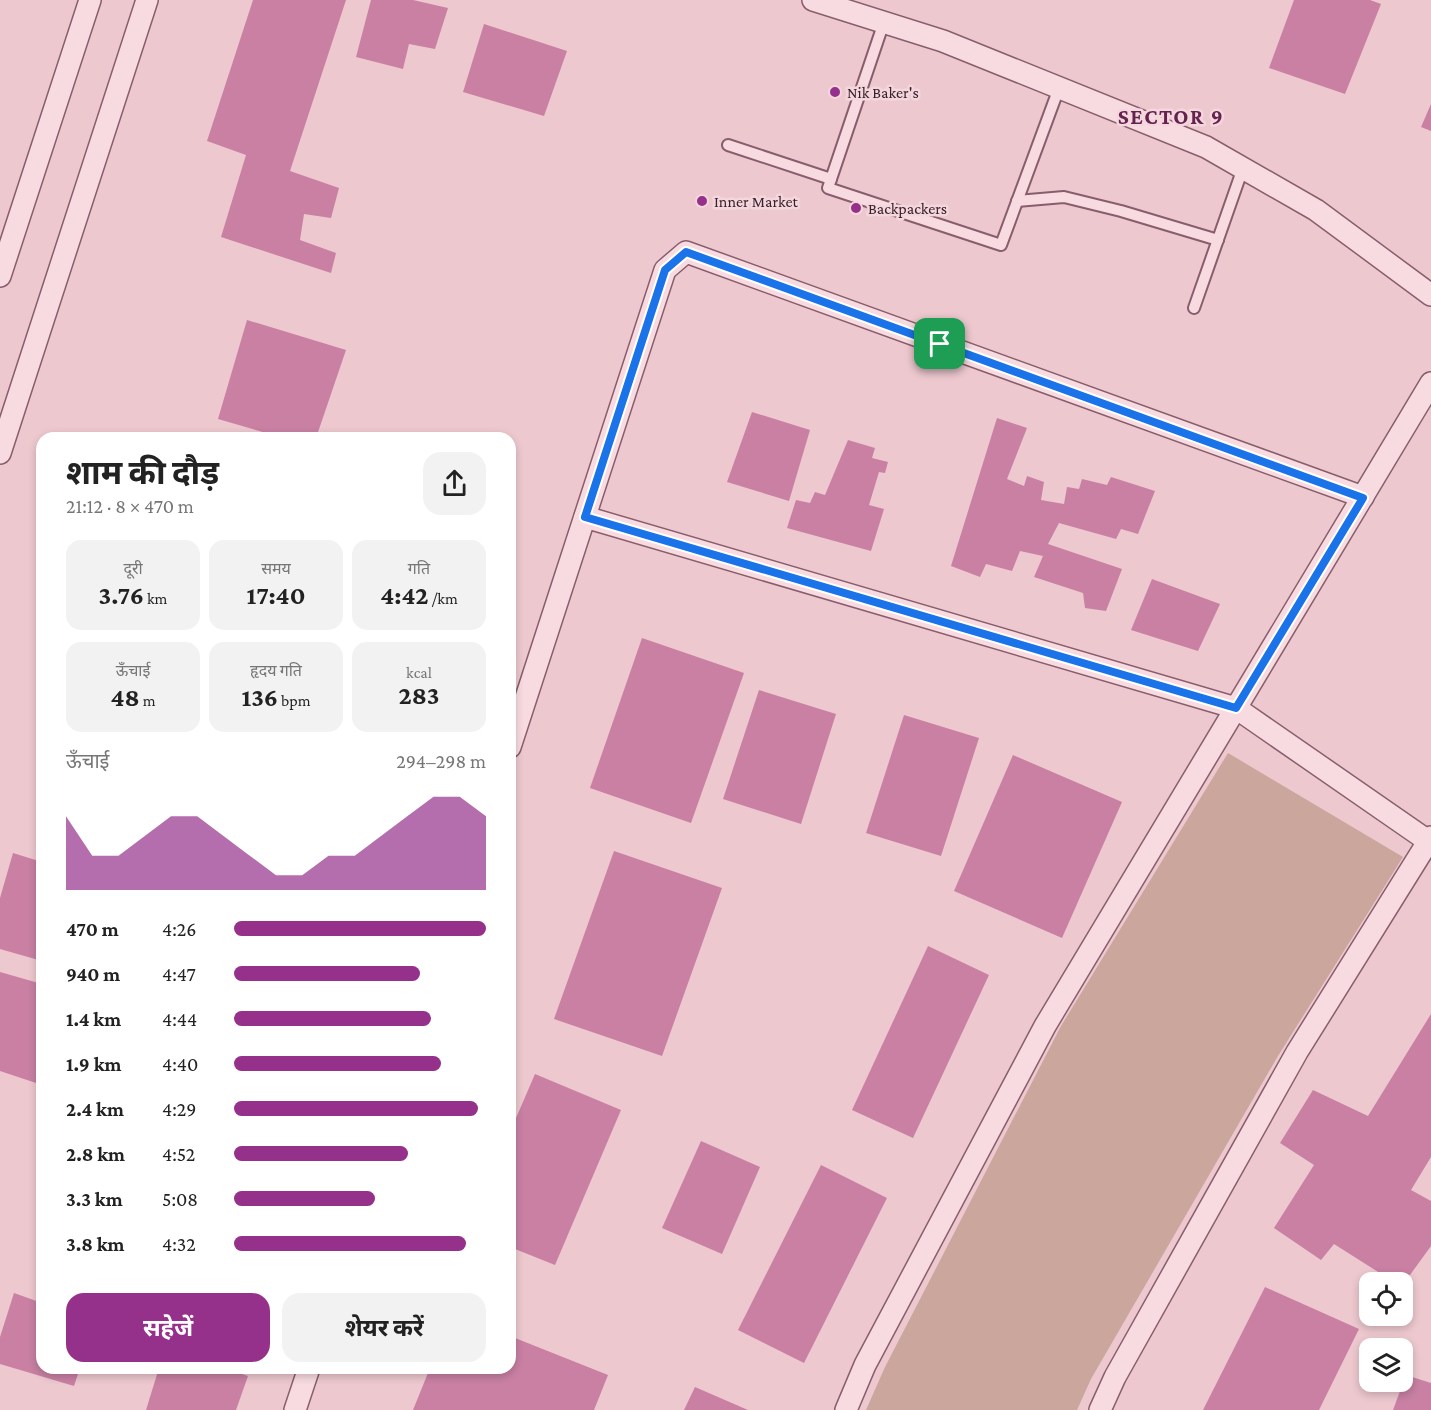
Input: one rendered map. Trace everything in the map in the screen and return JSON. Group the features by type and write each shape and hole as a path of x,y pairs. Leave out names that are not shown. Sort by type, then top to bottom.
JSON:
{"street":[{"path":"0,276 90,0"},
{"path":"0,453 147,0"},
{"path":"813,0 943,41 1206,147 1316,210 1431,295"},
{"path":"516,729 665,270 686,252 1363,498"},
{"path":"846,1410 866,1365 1045,1026 1431,384"},
{"path":"585,517 1236,708 1430,840 1297,1052 1115,1377 1100,1410"},
{"path":"295,1410 307,1374"}],"lane":[{"path":"884,22 828,188 1001,245 1059,87"},
{"path":"728,146 831,179"},
{"path":"1194,308 1243,168"},
{"path":"1017,201 1064,197 1121,211 1218,240"}],"shaded area":[{"path":"1228,753 1403,857 1278,1056 1091,1379 1077,1410 866,1410 885,1367 1061,1026"}],"building":[{"path":"253,0 346,0 290,171 339,188 331,218 304,214 300,240 336,253 331,273 221,237 246,155 207,141"},
{"path":"371,0 413,0 448,8 435,49 409,44 403,69 356,57"},
{"path":"1294,0 1370,0 1381,4 1345,94 1269,68"},
{"path":"484,24 567,51 544,116 463,92"},
{"path":"1431,104 1431,131 1421,127"},
{"path":"247,320 346,350 318,432 262,432 218,419"},
{"path":"752,412 810,430 789,501 727,482"},
{"path":"997,418 1027,428 1007,479 1024,486 1027,476 1044,482 1041,500 1064,504 1067,487 1079,489 1082,479 1107,485 1111,477 1155,491 1138,534 1121,529 1116,539 1059,523 1048,544 1122,569 1106,611 1085,608 1083,593 1034,577 1043,556 1020,551 1012,571 986,564 980,577 951,566"},
{"path":"848,440 875,448 872,458 888,462 885,473 879,472 869,505 884,509 871,551 787,528 796,500 810,503 815,492 825,495"},
{"path":"1152,579 1220,604 1198,651 1131,630"},
{"path":"642,638 744,673 691,823 590,788"},
{"path":"759,690 836,714 801,824 723,799"},
{"path":"904,715 979,738 941,856 866,833"},
{"path":"1013,755 1122,802 1062,938 954,891"},
{"path":"614,851 722,888 662,1056 554,1019"},
{"path":"13,853 36,860 36,959 0,949 0,898"},
{"path":"928,946 989,975 913,1138 852,1110"},
{"path":"0,972 36,982 36,1083 0,1071"},
{"path":"1431,1014 1431,1157 1411,1190 1431,1201 1431,1246 1412,1272 1378,1272 1334,1244 1321,1260 1274,1228 1314,1165 1280,1143 1313,1090 1368,1116"},
{"path":"535,1074 621,1110 555,1265 516,1249 516,1118"},
{"path":"701,1141 760,1167 722,1254 662,1228"},
{"path":"821,1165 887,1198 804,1363 738,1330"},
{"path":"1265,1287 1359,1329 1319,1410 1203,1410"},
{"path":"14,1293 36,1301 36,1374 78,1374 74,1386 0,1364 0,1337"},
{"path":"516,1338 608,1375 594,1410 413,1410 428,1374 516,1374"},
{"path":"157,1374 242,1374 248,1376 236,1410 146,1410"},
{"path":"1413,1377 1431,1383 1431,1410 1393,1410 1400,1392 1413,1392"},
{"path":"695,1387 748,1410 684,1410"}],"place":[{"name":"Nik Baker's","path":"835,92"},
{"name":"Inner Market","path":"702,201"},
{"name":"Backpackers","path":"856,208"}],"district":[{"name":"SECTOR 9","path":"1171,116"}],"route":[{"path":"686,252 940,344 1363,498 1236,708 585,517 665,270 686,252"}]}
